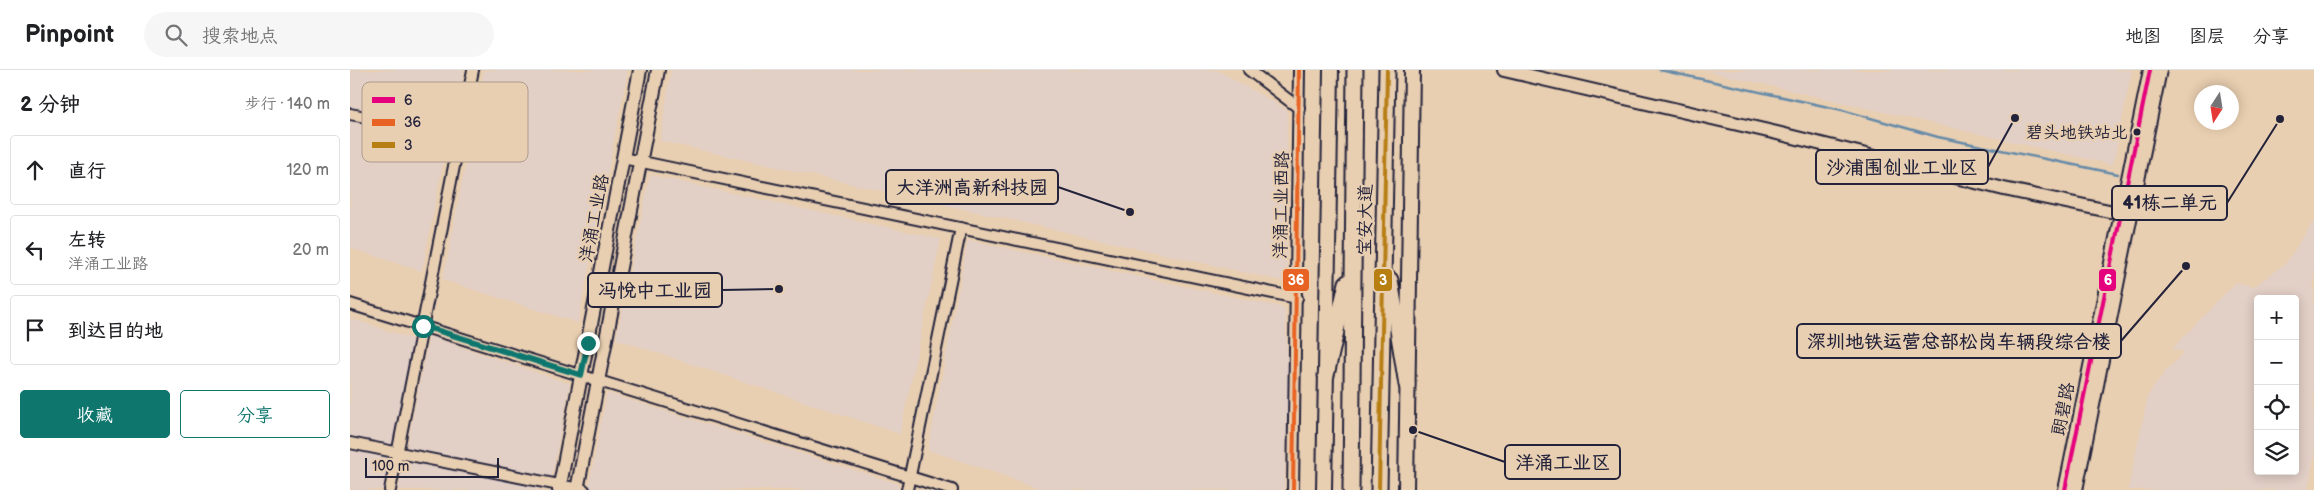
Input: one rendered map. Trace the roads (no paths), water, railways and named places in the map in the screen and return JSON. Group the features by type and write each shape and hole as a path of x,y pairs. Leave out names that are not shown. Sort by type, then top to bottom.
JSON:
{"main road":[{"path":"1324,490 1331,70"},
{"name":"宝安大道","path":"1351,490 1355,70"},
{"name":"宝安大道","path":"1379,490 1387,88 1389,70"},
{"path":"1406,490 1412,70"},
{"path":"1384,239 1407,385"},
{"path":"1326,375 1349,274 1353,242"}],"street":[{"name":"洋涌工业路","path":"559,487 640,70"},
{"name":"洋涌工业路","path":"579,489 598,380 658,70"},
{"path":"1249,70 1299,108"},
{"name":"洋涌工业西路","path":"1293,490 1299,70"},
{"path":"1504,70 1768,131 2004,189 2109,211"},
{"name":"朗碧路","path":"2065,490 2150,70"},
{"name":"朗碧路","path":"2076,490 2160,70"},
{"path":"623,158 1297,298"},
{"path":"390,490 454,162"},
{"path":"907,490 961,228"},
{"path":"350,304 952,490"},
{"path":"350,443 559,487 579,489"}],"waterway":[{"path":"1660,70 1842,110 1938,137 2118,174"}],"place":[{"name":"沙浦围创业工业区","path":"2015,118"},
{"name":"41栋二单元","path":"2280,119"},
{"name":"碧头地铁站北","path":"2137,132"},
{"name":"大洋洲高新科技园","path":"1130,212"},
{"name":"深圳地铁运营总部松岗车辆段综合楼","path":"2186,266"},
{"name":"冯悦中工业园","path":"779,289"},
{"name":"洋涌工业区","path":"1413,430"}]}
